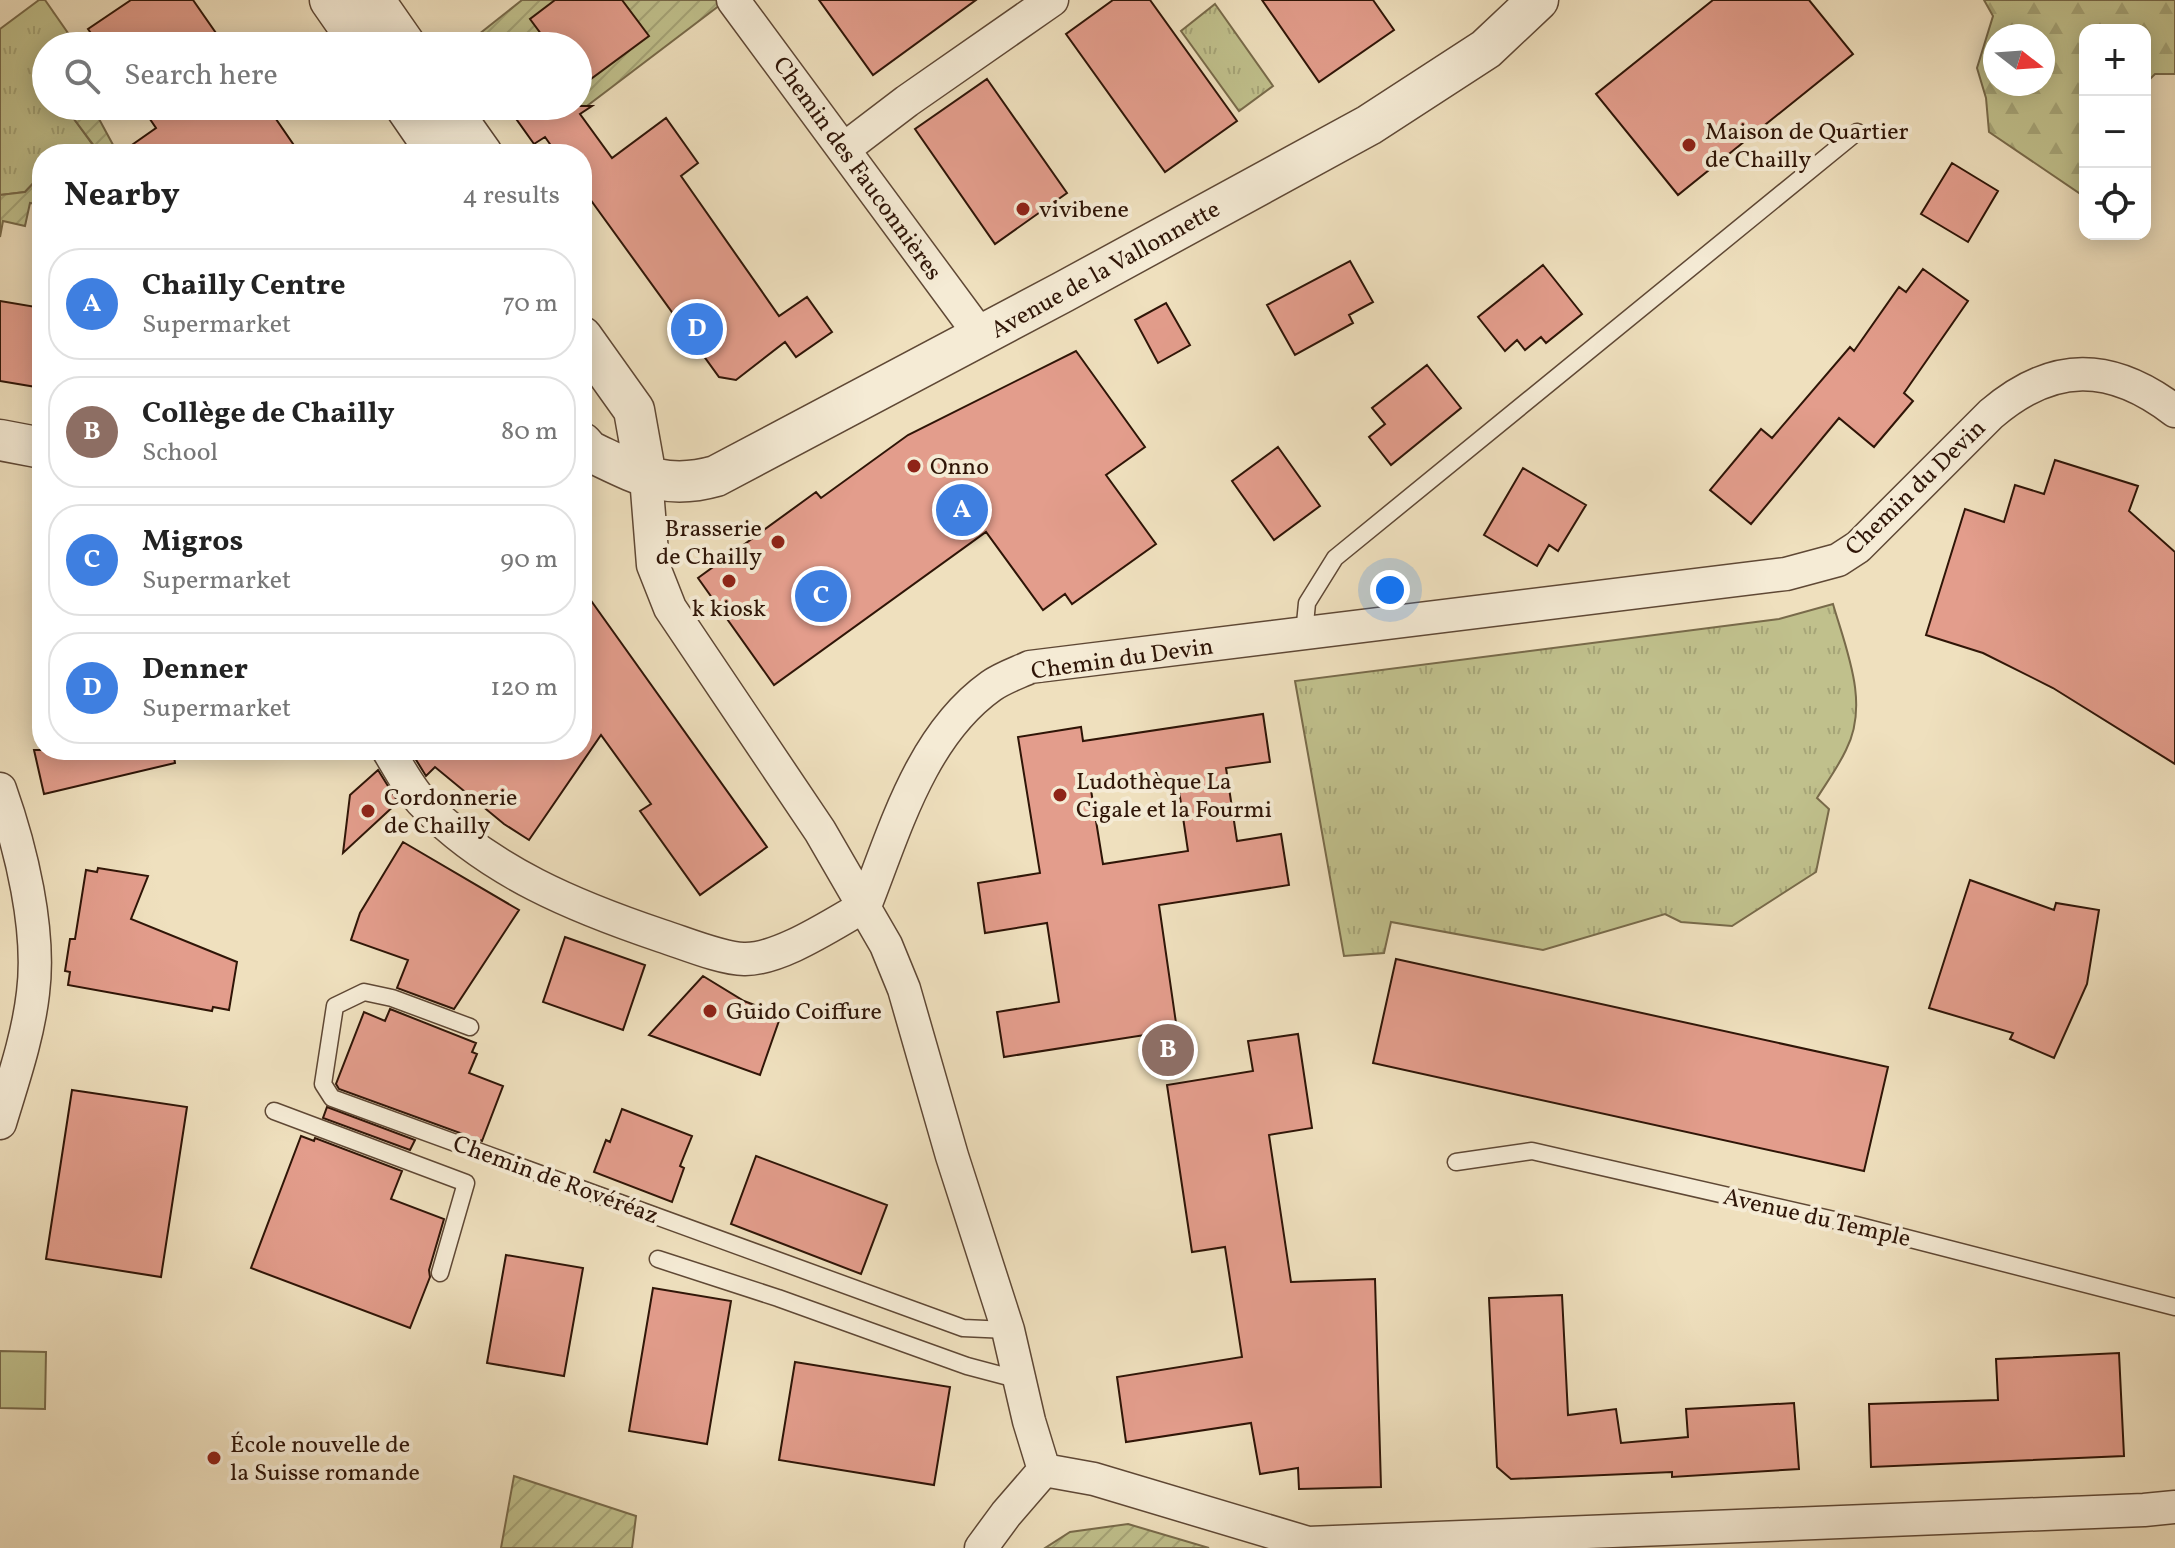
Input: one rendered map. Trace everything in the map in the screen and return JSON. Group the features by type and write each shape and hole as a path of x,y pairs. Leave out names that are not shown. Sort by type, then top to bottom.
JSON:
{"street":[{"path":"330,0 352,32"},
{"path":"374,0 396,32"},
{"name":"Chemin des Fauconnières","path":"733,0 981,336"},
{"path":"844,149 1052,0"},
{"name":"Avenue de la Vallonnette","path":"646,477 671,483 700,481 716,476 981,336 1369,125 1486,49 1538,0"},
{"path":"415,120 431,144"},
{"path":"458,120 475,144"},
{"path":"592,351 634,410 646,477 653,565 670,608 820,831 886,945 904,989 952,1156 1008,1330 1044,1470"},
{"name":"Chemin du Devin","path":"865,906 928,758 960,714 991,686 1030,667 1786,574 1838,560 1883,524 1991,414 2013,395 2047,378 2076,373 2104,375 2133,385 2175,411"},
{"path":"0,440 32,446"},
{"path":"592,452 646,477"},
{"path":"395,760 424,804 461,836 515,875 580,908 704,949 744,960 770,954 865,906"},
{"path":"0,1123 12,1044 34,992 34,926 4,810"},
{"path":"1044,1470 1094,1479 1308,1543 2175,1507"},
{"path":"981,1548 1044,1470"}],"lane":[{"path":"1304,634 1307,603 1335,558 1857,132"},
{"name":"Chemin de Rovéréaz","path":"470,1027 392,998 364,992 335,1006 323,1084 332,1098 963,1328 1008,1330"},
{"path":"274,1111 466,1183 440,1273"},
{"name":"Avenue du Temple","path":"1456,1162 1532,1151 1856,1225 2175,1307"},
{"path":"658,1259 778,1298 967,1366 1020,1380"}],"green space":[{"path":"39,0 45,0 67,32 32,32 32,120 75,120 92,144 32,144 32,185 25,192 0,195 0,29"},
{"path":"522,0 717,0 720,5 592,102 592,32 482,32"},
{"path":"1984,0 2175,0 2175,74 2155,74 2151,78 2151,24 2079,24 2079,193 1989,132 1985,96 2055,96 2055,24 1991,24 1993,16"},
{"path":"1215,4 1273,86 1239,111 1181,31"},
{"path":"1983,48 1983,88 1977,68"},
{"path":"75,120 100,120 113,144 93,144"},
{"path":"32,185 32,203 25,226 3,221 0,237 0,195 25,192"},
{"path":"1833,604 1853,677 1856,714 1846,750 1817,798 1829,809 1816,872 1732,926 1681,922 1665,914 1543,950 1391,922 1384,953 1344,956 1295,681 1779,619"},
{"path":"0,1351 46,1352 45,1409 0,1408"},
{"path":"514,1476 636,1516 632,1548 501,1548"},
{"path":"1128,1524 1209,1548 1045,1548 1070,1532"}],"building":[{"path":"131,0 193,0 215,32 90,32 88,29"},
{"path":"555,0 622,0 649,36 592,78 592,32 540,32 530,19"},
{"path":"819,0 976,0 873,75"},
{"path":"1113,0 1150,0 1237,121 1165,172 1066,34"},
{"path":"1262,0 1373,0 1394,30 1319,82"},
{"name":"Maison de Quartier de Chailly","path":"1713,0 1809,0 1853,54 1678,195 1596,94"},
{"path":"987,79 1067,193 995,244 915,129"},
{"path":"666,118 698,163 681,176 779,316 807,297 832,332 796,357 785,342 736,380 719,377 592,202 592,144 550,144 545,137 534,144 517,120 584,120 612,158"},
{"path":"151,120 277,120 293,144 133,144 156,128"},
{"path":"1952,163 1998,191 1968,242 1921,214"},
{"path":"1350,261 1373,302 1349,315 1353,323 1295,355 1267,305"},
{"path":"1543,265 1582,314 1546,343 1541,337 1525,350 1517,340 1505,351 1478,317"},
{"path":"1923,269 1968,301 1904,393 1913,401 1874,447 1839,418 1751,524 1710,490 1761,429 1772,438 1850,347 1854,351 1899,287 1906,292"},
{"path":"0,301 32,306 32,386 0,381"},
{"path":"1166,303 1190,345 1158,363 1135,320"},
{"path":"1076,351 1145,447 1106,475 1156,544 1072,604 1065,594 1043,610 986,532 774,685 698,578 816,492 821,498 908,435"},
{"path":"1427,365 1461,408 1391,465 1369,437 1385,424 1372,408"},
{"path":"1278,447 1320,506 1274,540 1232,481"},
{"path":"2055,460 2138,486 2129,511 2175,552 2175,764 2053,688 1983,653 1926,635 1965,509 2004,522 2015,485 2044,494"},
{"path":"1523,468 1586,505 1558,551 1549,545 1537,566 1484,535"},
{"path":"592,602 767,847 700,895 640,811 651,804 601,735 592,748"},
{"path":"1263,714 1270,762 1226,768 1237,841 1281,834 1289,885 1159,905 1177,1030 1004,1057 997,1012 1059,1002 1047,923 985,933 978,883 1040,873 1018,737 1081,727 1083,741","holes":["1177,777 1188,851 1103,864 1091,790"]},
{"path":"36,760 175,760 175,763 44,794"},
{"path":"416,760 584,760 529,840 504,824 435,767 426,776"},
{"name":"Cordonnerie de Chailly","path":"378,770 398,802 343,853 350,795"},
{"path":"403,842 519,910 454,1009 397,988 408,960 351,940 360,913"},
{"path":"98,868 148,876 131,919 237,962 229,1010 213,1007 212,1011 68,985 70,972 65,971 70,939 75,939 86,870 97,872"},
{"path":"1970,880 2054,910 2056,903 2099,910 2087,984 2054,1058 2010,1039 2013,1033 1929,1008"},
{"path":"565,937 645,965 623,1030 543,1002"},
{"path":"1396,959 1888,1067 1864,1171 1373,1063"},
{"path":"703,976 744,1001 781,1015 760,1075 649,1035"},
{"path":"390,1009 476,1043 472,1052 477,1054 469,1073 503,1086 482,1141 339,1089 336,1084 364,1012 385,1021"},
{"path":"1298,1034 1312,1128 1269,1135 1291,1282 1375,1279 1381,1487 1299,1489 1298,1468 1260,1474 1251,1423 1126,1442 1117,1377 1242,1357 1225,1247 1192,1252 1167,1085 1253,1071 1248,1041"},
{"path":"72,1090 187,1107 161,1277 46,1259"},
{"path":"327,1107 415,1140 410,1150 323,1118"},
{"path":"622,1109 692,1136 680,1166 684,1168 672,1202 594,1172 606,1140 610,1142"},
{"path":"301,1136 314,1141 315,1138 402,1171 391,1199 444,1219 429,1270 430,1277 410,1328 251,1268"},
{"path":"756,1156 887,1205 861,1274 731,1224"},
{"path":"506,1255 583,1268 564,1376 487,1363"},
{"path":"653,1288 731,1301 707,1444 629,1431"},
{"path":"1562,1295 1568,1415 1616,1409 1621,1443 1688,1437 1686,1409 1794,1403 1799,1469 1672,1477 1672,1472 1511,1479 1497,1467 1489,1298"},
{"path":"2119,1353 2124,1456 1871,1467 1869,1404 1998,1400 1996,1359"},
{"path":"795,1362 950,1387 934,1485 779,1460"}],"place":[{"name":"Maison de Quartier de Chailly","path":"1689,145"},
{"name":"vivibene","path":"1023,209"},
{"name":"Denner","path":"697,329"},
{"name":"Onno","path":"914,466"},
{"name":"Chailly Centre","path":"962,510"},
{"name":"Brasserie de Chailly","path":"778,542"},
{"name":"k kiosk","path":"729,581"},
{"name":"Migros","path":"821,596"},
{"name":"Ludothèque La Cigale et la Fourmi","path":"1060,795"},
{"name":"Cordonnerie de Chailly","path":"368,811"},
{"name":"Guido Coiffure","path":"710,1011"},
{"name":"Collège de Chailly","path":"1168,1050"},
{"name":"École nouvelle de la Suisse romande","path":"214,1458"}]}
